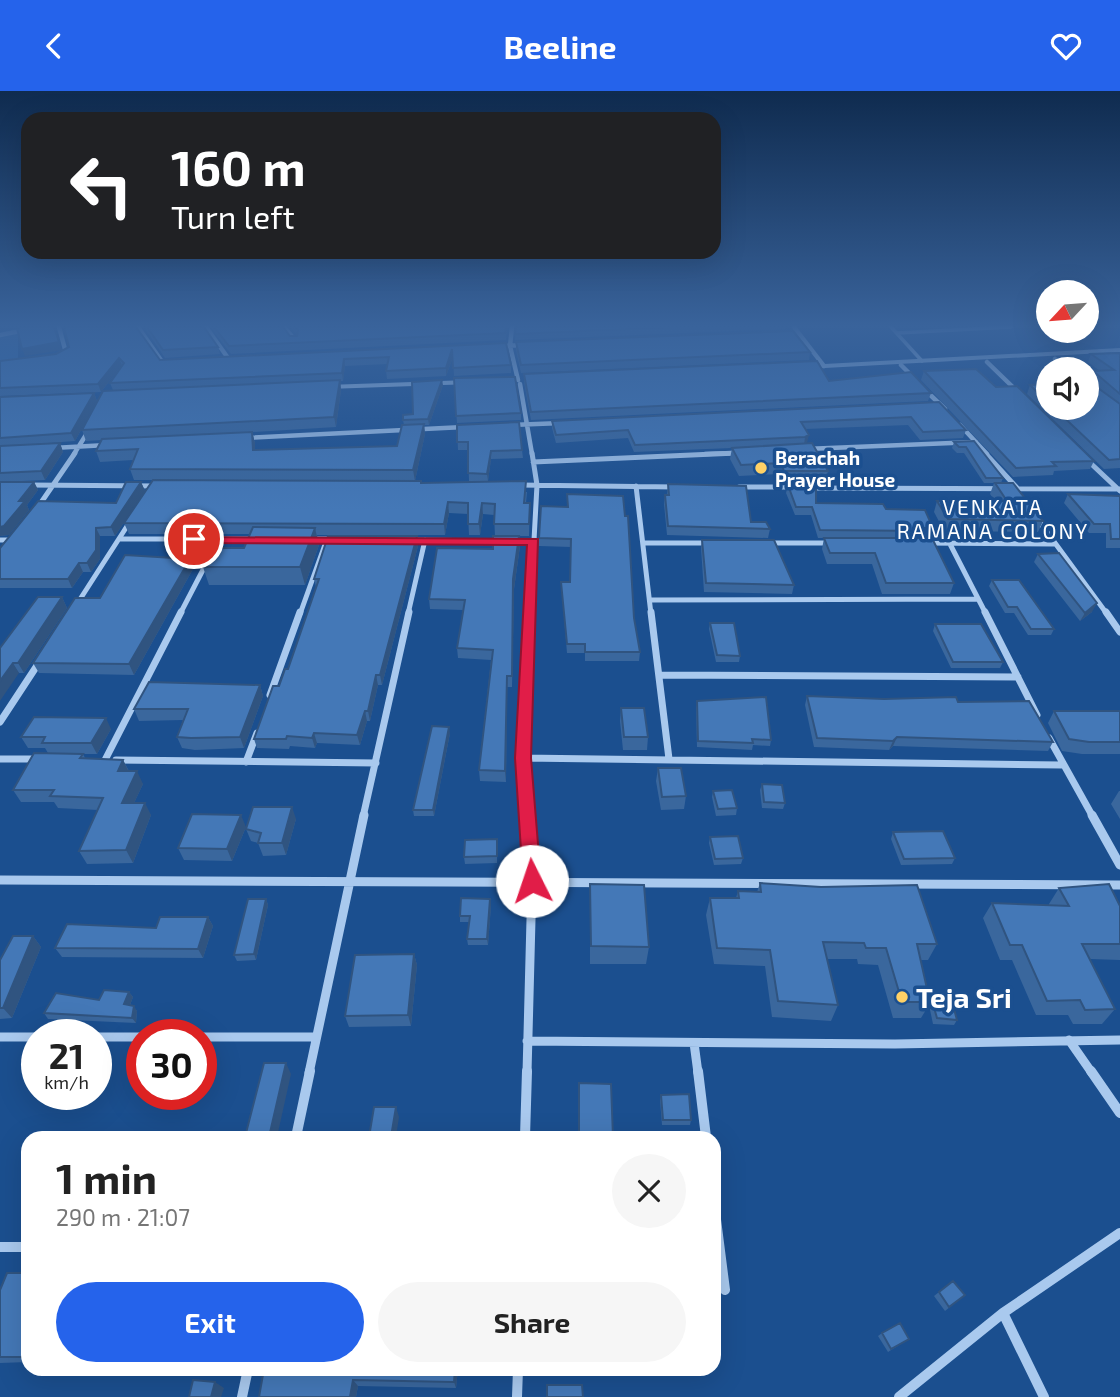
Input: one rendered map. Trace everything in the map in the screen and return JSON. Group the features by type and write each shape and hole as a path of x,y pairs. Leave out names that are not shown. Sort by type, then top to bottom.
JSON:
{"street":[{"path":"315,390 371,388"},
{"path":"520,388 537,485 523,758 532,881 524,1131"},
{"path":"923,388 949,414"},
{"path":"1014,388 1024,398"},
{"path":"926,405 940,405"},
{"path":"499,426 568,422"},
{"path":"958,423 1025,500"},
{"path":"34,513 55,485 91,426"},
{"path":"240,438 471,427"},
{"path":"796,450 976,442"},
{"path":"40,448 119,445"},
{"path":"533,462 741,453"},
{"path":"1080,453 1119,490"},
{"path":"28,485 168,485"},
{"path":"510,485 678,487"},
{"path":"147,496 154,486"},
{"path":"636,486 669,759"},
{"path":"732,487 1119,490"},
{"path":"1032,511 1120,632"},
{"path":"74,608 133,518"},
{"path":"6,547 19,531"},
{"path":"119,539 260,539"},
{"path":"105,760 219,539"},
{"path":"300,539 352,539"},
{"path":"265,709 327,539"},
{"path":"0,540 12,540"},
{"path":"401,540 506,541"},
{"path":"297,1131 348,881 425,540"},
{"path":"520,541 533,541"},
{"path":"643,543 713,543"},
{"path":"755,543 838,543"},
{"path":"922,543 1055,544"},
{"path":"950,544 1040,721"},
{"path":"650,600 978,599"},
{"path":"0,722 45,654"},
{"path":"659,675 1018,677"},
{"path":"246,762 260,722"},
{"path":"1046,732 1120,865"},
{"path":"523,758 1062,765"},
{"path":"0,759 52,759"},
{"path":"92,760 376,763"},
{"path":"0,880 1120,885"},
{"path":"0,1037 21,1037"},
{"path":"217,1037 316,1037"},
{"path":"1069,1040 1120,1113"},
{"path":"527,1041 895,1044 1120,1040"},
{"path":"694,1043 705,1131"},
{"path":"899,1397 1003,1313 1120,1233"},
{"path":"0,1247 21,1247"},
{"path":"721,1259 725,1290"},
{"path":"1003,1313 1044,1397"},
{"path":"242,1397 246,1376"},
{"path":"517,1397 518,1376"}],"building":[{"path":"169,388 339,388 334,417 82,430 103,391"},
{"path":"412,388 439,388 428,419 403,420 403,415 413,414"},
{"path":"455,388 517,388 521,413 456,416"},
{"path":"527,388 926,388 931,393 531,412"},
{"path":"940,388 1019,388 1036,405 1036,420 1052,420 1094,461 1052,462 1056,466 1016,468"},
{"path":"1099,389 1120,404 1120,459 1109,460 1067,420 1099,420"},
{"path":"94,393 71,433 0,438 0,397"},
{"path":"939,402 966,430 923,432 911,417 801,422 809,435 805,437 635,445 628,430 556,435 552,421"},
{"path":"519,422 522,450 491,451 487,474 468,473 468,442 457,442 457,425"},
{"path":"424,424 413,470 130,469 138,449 96,451 102,439 252,432 253,450 397,446 402,425"},
{"path":"974,441 1003,478 986,478 966,447 959,447 954,442"},
{"path":"60,443 41,471 0,473 0,446"},
{"path":"812,443 828,471 784,471 781,463 741,465 732,448"},
{"path":"153,480 421,483 526,481 524,503 530,503 529,524 494,524 495,504 482,503 479,524 468,524 468,503 448,502 444,524 124,523"},
{"path":"0,482 34,482 19,501 25,501 4,526 0,527"},
{"path":"126,482 141,482 111,527 96,528 96,550 87,563 79,563 68,579 0,579 0,548 38,501 116,503"},
{"path":"995,483 1013,483 1043,521 948,519 937,501 1007,501"},
{"path":"668,484 746,486 751,522 766,522 770,529 668,526 665,495 669,495"},
{"path":"788,485 816,486 816,503 883,504 886,509 925,510 933,528 924,528 925,531 820,530 812,507 796,507"},
{"path":"567,494 623,496 625,516 628,516 634,618 640,652 585,652 585,644 567,644 561,582 570,582 571,539 539,538 541,506 568,507"},
{"path":"1068,494 1120,496 1120,539 1111,539 1110,524 1094,524"},
{"path":"253,527 315,528 300,567 203,567 212,548 244,548"},
{"path":"328,536 417,536 368,711 365,711 357,735 314,733 312,738 287,736 286,739 254,739 273,686 279,686 285,669 288,669 319,579 314,579"},
{"path":"493,536 519,536 513,579 512,676 507,676 505,771 479,770 493,650 457,648 465,600 429,599 437,548 493,549"},
{"path":"824,538 932,538 954,583 886,583 875,553 830,553"},
{"path":"702,540 774,540 794,585 706,583"},
{"path":"1059,553 1097,603 1085,613 1038,554"},
{"path":"125,555 190,559 129,664 33,663 75,598 100,598"},
{"path":"992,580 1019,580 1054,629 1031,629 1017,607 1008,607"},
{"path":"38,597 62,597 18,663 13,663 0,681 0,648"},
{"path":"710,623 734,623 740,656 717,655"},
{"path":"935,624 981,624 1003,662 953,662"},
{"path":"149,682 260,685 240,737 191,738 177,737 188,709 134,709"},
{"path":"807,696 884,699 956,697 958,702 1029,701 1053,742 897,737 893,741 817,738"},
{"path":"766,697 771,740 752,739 753,743 698,741 697,701"},
{"path":"621,708 644,708 648,737 624,737"},
{"path":"1054,711 1120,711 1120,742 1069,739"},
{"path":"34,717 106,718 91,743 42,743 45,737 21,737"},
{"path":"432,726 449,727 433,810 413,810"},
{"path":"34,753 83,754 80,758 123,760 118,771 137,771 122,803 145,803 126,850 79,851 103,798 50,796 54,790 13,790"},
{"path":"658,768 681,768 686,796 662,797"},
{"path":"762,784 782,785 785,803 764,802"},
{"path":"732,790 737,808 718,809 713,791"},
{"path":"253,807 292,807 282,843 258,843 261,833 246,829"},
{"path":"192,814 241,815 227,849 178,848"},
{"path":"943,831 955,858 904,859 893,832"},
{"path":"738,836 743,858 715,859 710,837"},
{"path":"497,839 497,856 464,857 465,840"},
{"path":"760,883 821,887 917,885 937,944 917,944 930,1002 902,1002 886,948 866,948 864,943 823,942 838,1005 778,1001 770,950 717,948 710,898 739,898 738,891 761,892"},
{"path":"590,884 644,885 649,947 591,946"},
{"path":"1109,884 1120,906 1120,944 1082,944 1115,1009 1085,1010 1080,1000 1047,1001 1022,945 1010,945 992,903 1069,906 1059,888"},
{"path":"461,898 490,899 487,939 467,939 470,916 460,916"},
{"path":"248,899 266,899 254,954 234,955"},
{"path":"160,917 208,917 198,949 55,948 67,924 156,928"},
{"path":"13,936 33,936 3,1008 0,1008 0,960"},
{"path":"414,954 408,1015 345,1016 355,955"},
{"path":"104,990 129,992 124,1004 134,1006 132,1018 44,1013 56,993 99,1000"},
{"path":"931,997 951,998 957,1020 937,1018"},
{"path":"264,1063 286,1063 270,1131 247,1131"},
{"path":"579,1083 611,1084 613,1131 579,1131"},
{"path":"689,1094 691,1120 663,1120 661,1095"},
{"path":"374,1107 396,1107 392,1131 370,1131"},
{"path":"7,1273 21,1273 21,1357 0,1357 0,1290"},
{"path":"953,1281 965,1295 949,1307 939,1292"},
{"path":"900,1323 909,1339 891,1349 882,1333"},
{"path":"263,1376 454,1376 454,1382 353,1380 350,1397 259,1397"},
{"path":"193,1380 215,1382 211,1397 189,1397"},
{"path":"547,1385 582,1385 583,1397 547,1397"}],"place":[{"name":"Berachah Prayer House","path":"761,468"},
{"name":"Teja Sri","path":"902,997"}],"district":[{"name":"VENKATA RAMANA COLONY","path":"993,518"}],"route":[{"path":"194,539 533,541 523,758 532,881"}]}
